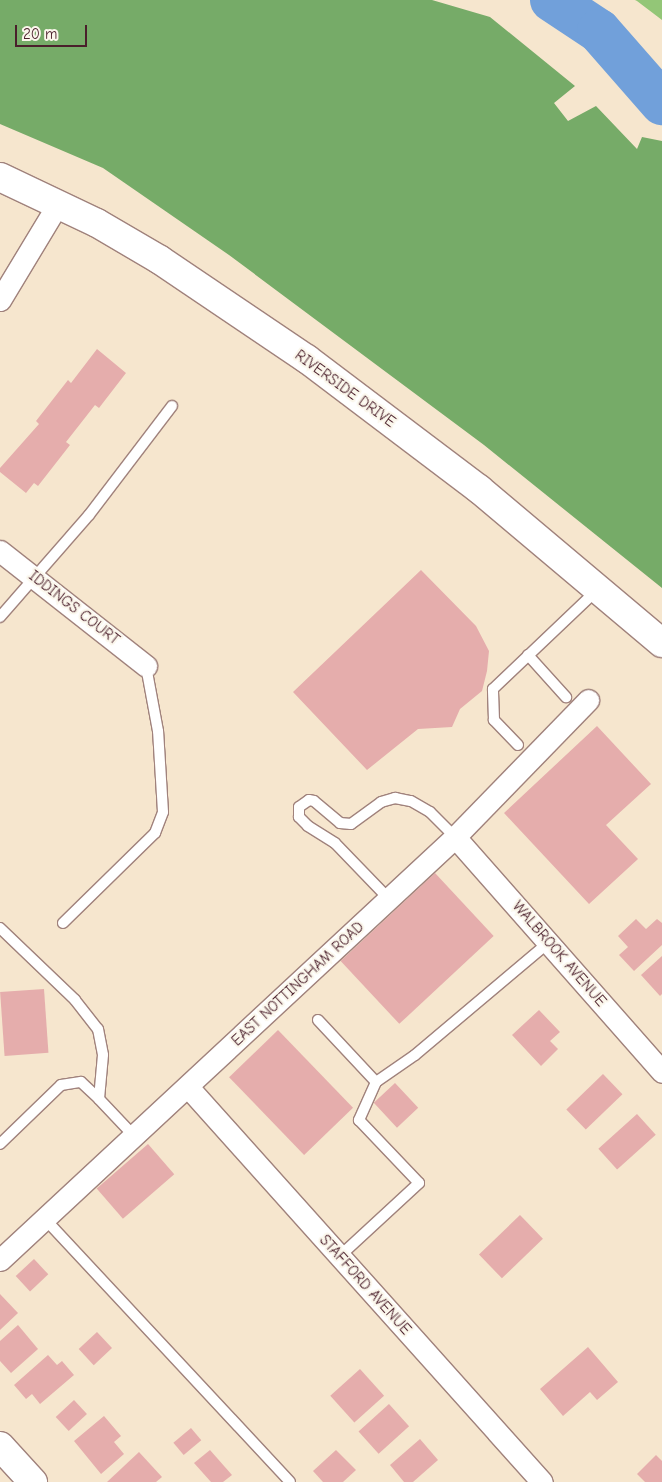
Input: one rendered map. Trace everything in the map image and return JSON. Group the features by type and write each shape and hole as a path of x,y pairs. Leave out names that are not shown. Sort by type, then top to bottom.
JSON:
{"main road":[{"name":"RIVERSIDE DRIVE","path":"0,176 58,204 160,260 307,359 480,489 662,643"},
{"path":"0,1446 33,1482"}],"street":[{"path":"0,300 58,204"},
{"name":"IDDINGS COURT","path":"0,552 146,666"},
{"name":"EAST NOTTINGHAM ROAD","path":"1,1259 455,837 588,700"},
{"name":"WALBROOK AVENUE","path":"455,837 662,1072"},
{"name":"STAFFORD AVENUE","path":"188,1087 542,1482"}],"lane":[{"path":"0,617 89,515 172,406"},
{"path":"518,745 494,720 493,689 598,588"},
{"path":"528,655 566,697"},
{"path":"63,923 154,833 162,812 158,731 146,666"},
{"path":"389,899 335,844 308,826 299,817 299,807 308,800 314,801 340,823 351,824 381,802 395,798 411,801 430,812 455,837"},
{"path":"0,928 75,1000 98,1029 103,1055 99,1099"},
{"path":"340,1256 419,1183 359,1120 376,1082 415,1055 548,943"},
{"path":"318,1020 376,1082"},
{"path":"0,1144 62,1085 81,1082 134,1136"},
{"path":"45,1219 290,1482"}],"green space":[{"path":"0,0 432,0 490,17 575,86 554,103 568,121 596,106 637,149 642,137 662,141 662,588 484,445 229,255 103,168 0,124"},
{"path":"635,0 662,0 662,20 637,1"}],"building":[{"path":"97,349 126,373 99,408 95,405 66,442 70,445 38,486 34,483 26,493 0,472 0,468 39,424 36,421 68,380 71,383"},
{"path":"421,570 476,626 489,651 482,691 460,709 452,727 418,729 367,770 293,692"},
{"path":"597,726 651,784 606,825 638,859 589,904 504,813"},
{"path":"435,873 494,936 399,1024 341,961"},
{"path":"636,919 646,929 657,919 662,923 662,945 634,971 619,955 628,947 618,936"},
{"path":"662,956 662,994 660,996 641,975"},
{"path":"44,989 48,1053 5,1056 0,992"},
{"path":"539,1010 560,1032 550,1041 558,1049 541,1066 512,1035"},
{"path":"278,1030 353,1108 304,1155 229,1077"},
{"path":"603,1074 622,1094 586,1130 566,1109"},
{"path":"395,1083 418,1108 397,1128 374,1103"},
{"path":"637,1114 656,1135 617,1170 598,1149"},
{"path":"148,1144 174,1174 123,1219 97,1189"},
{"path":"520,1215 543,1239 502,1278 479,1255"},
{"path":"34,1259 48,1274 30,1291 16,1276"},
{"path":"0,1294 18,1313 0,1330"},
{"path":"18,1325 38,1349 11,1373 0,1361 0,1341"},
{"path":"97,1332 112,1348 94,1365 79,1349"},
{"path":"588,1347 618,1382 597,1400 590,1392 563,1416 540,1389"},
{"path":"48,1355 57,1365 62,1361 74,1375 40,1404 32,1394 26,1399 14,1385"},
{"path":"360,1369 384,1396 354,1423 330,1396"},
{"path":"74,1400 87,1414 69,1431 56,1417"},
{"path":"389,1404 409,1426 379,1454 359,1431"},
{"path":"104,1416 121,1436 114,1442 124,1454 101,1474 74,1441"},
{"path":"191,1428 201,1440 184,1455 173,1443"},
{"path":"420,1439 438,1460 413,1482 404,1482 390,1465"},
{"path":"210,1450 232,1475 223,1482 211,1482 194,1463"},
{"path":"336,1450 356,1470 343,1482 323,1482 313,1471"},
{"path":"139,1452 162,1477 156,1482 107,1482"},
{"path":"656,1455 662,1461 662,1482 645,1482 637,1474"}],"waterway":[{"path":"552,0 599,31 662,103"}]}
